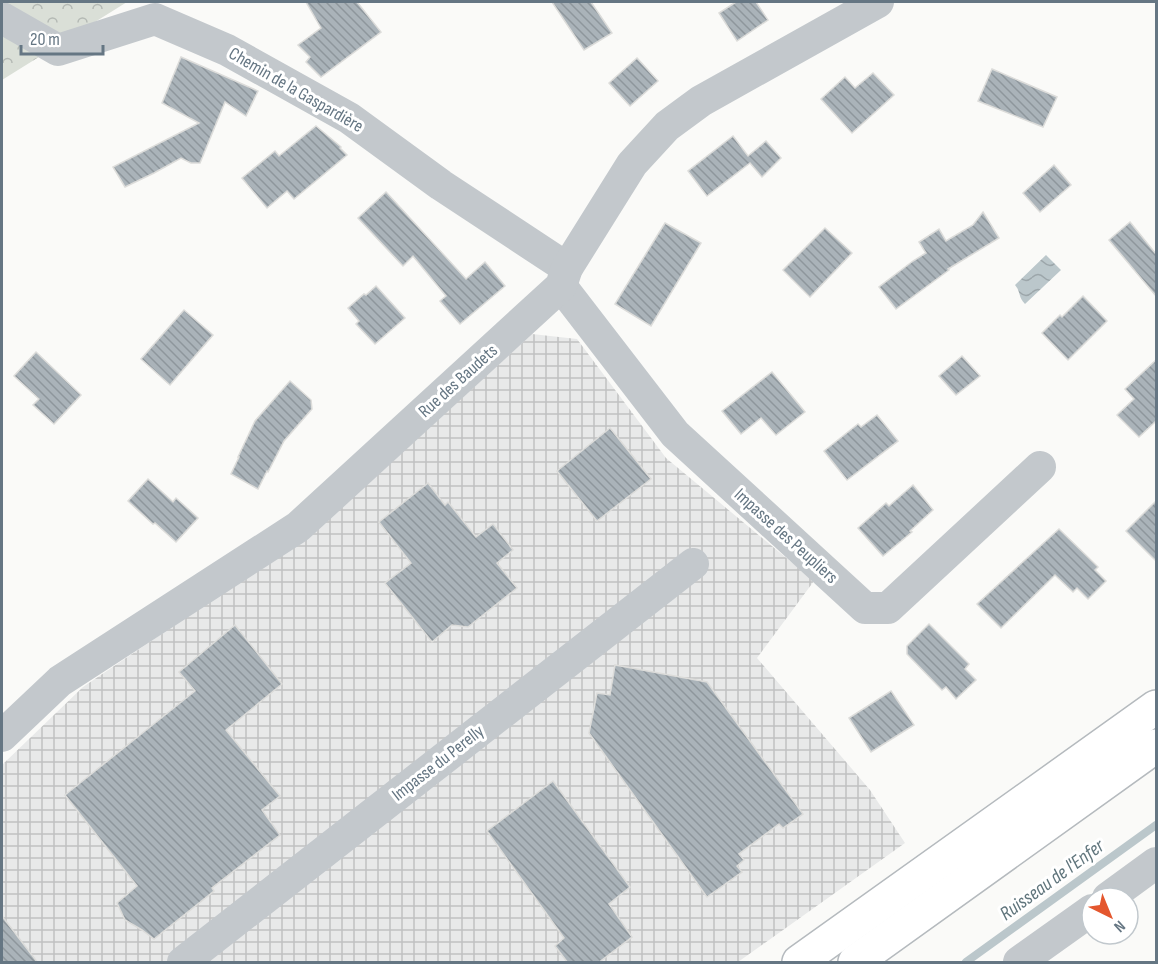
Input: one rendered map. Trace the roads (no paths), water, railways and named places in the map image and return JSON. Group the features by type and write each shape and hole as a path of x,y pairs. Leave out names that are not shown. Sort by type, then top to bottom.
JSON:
{"main road":[{"path":"799,963 1156,707"},
{"path":"855,963 1156,746"}],"street":[{"name":"Rue des Baudets","path":"2,735 60,681 298,527 564,277 632,164 667,126 701,101 878,2"},
{"name":"Chemin de la Gaspardière","path":"2,18 58,50 155,19 227,50 349,118 564,277"},
{"name":"Impasse des Peupliers","path":"564,277 675,434 865,608 888,608 1040,467"},
{"name":"Impasse du Perelly","path":"183,963 693,564"},
{"path":"1124,886 1156,863"},
{"path":"1019,963 1080,919"}],"water":[{"path":"1046,255 1061,270 1025,304 1015,285"}],"waterway":[{"name":"Ruisseau de l'Enfer","path":"966,962 1156,825"}]}
